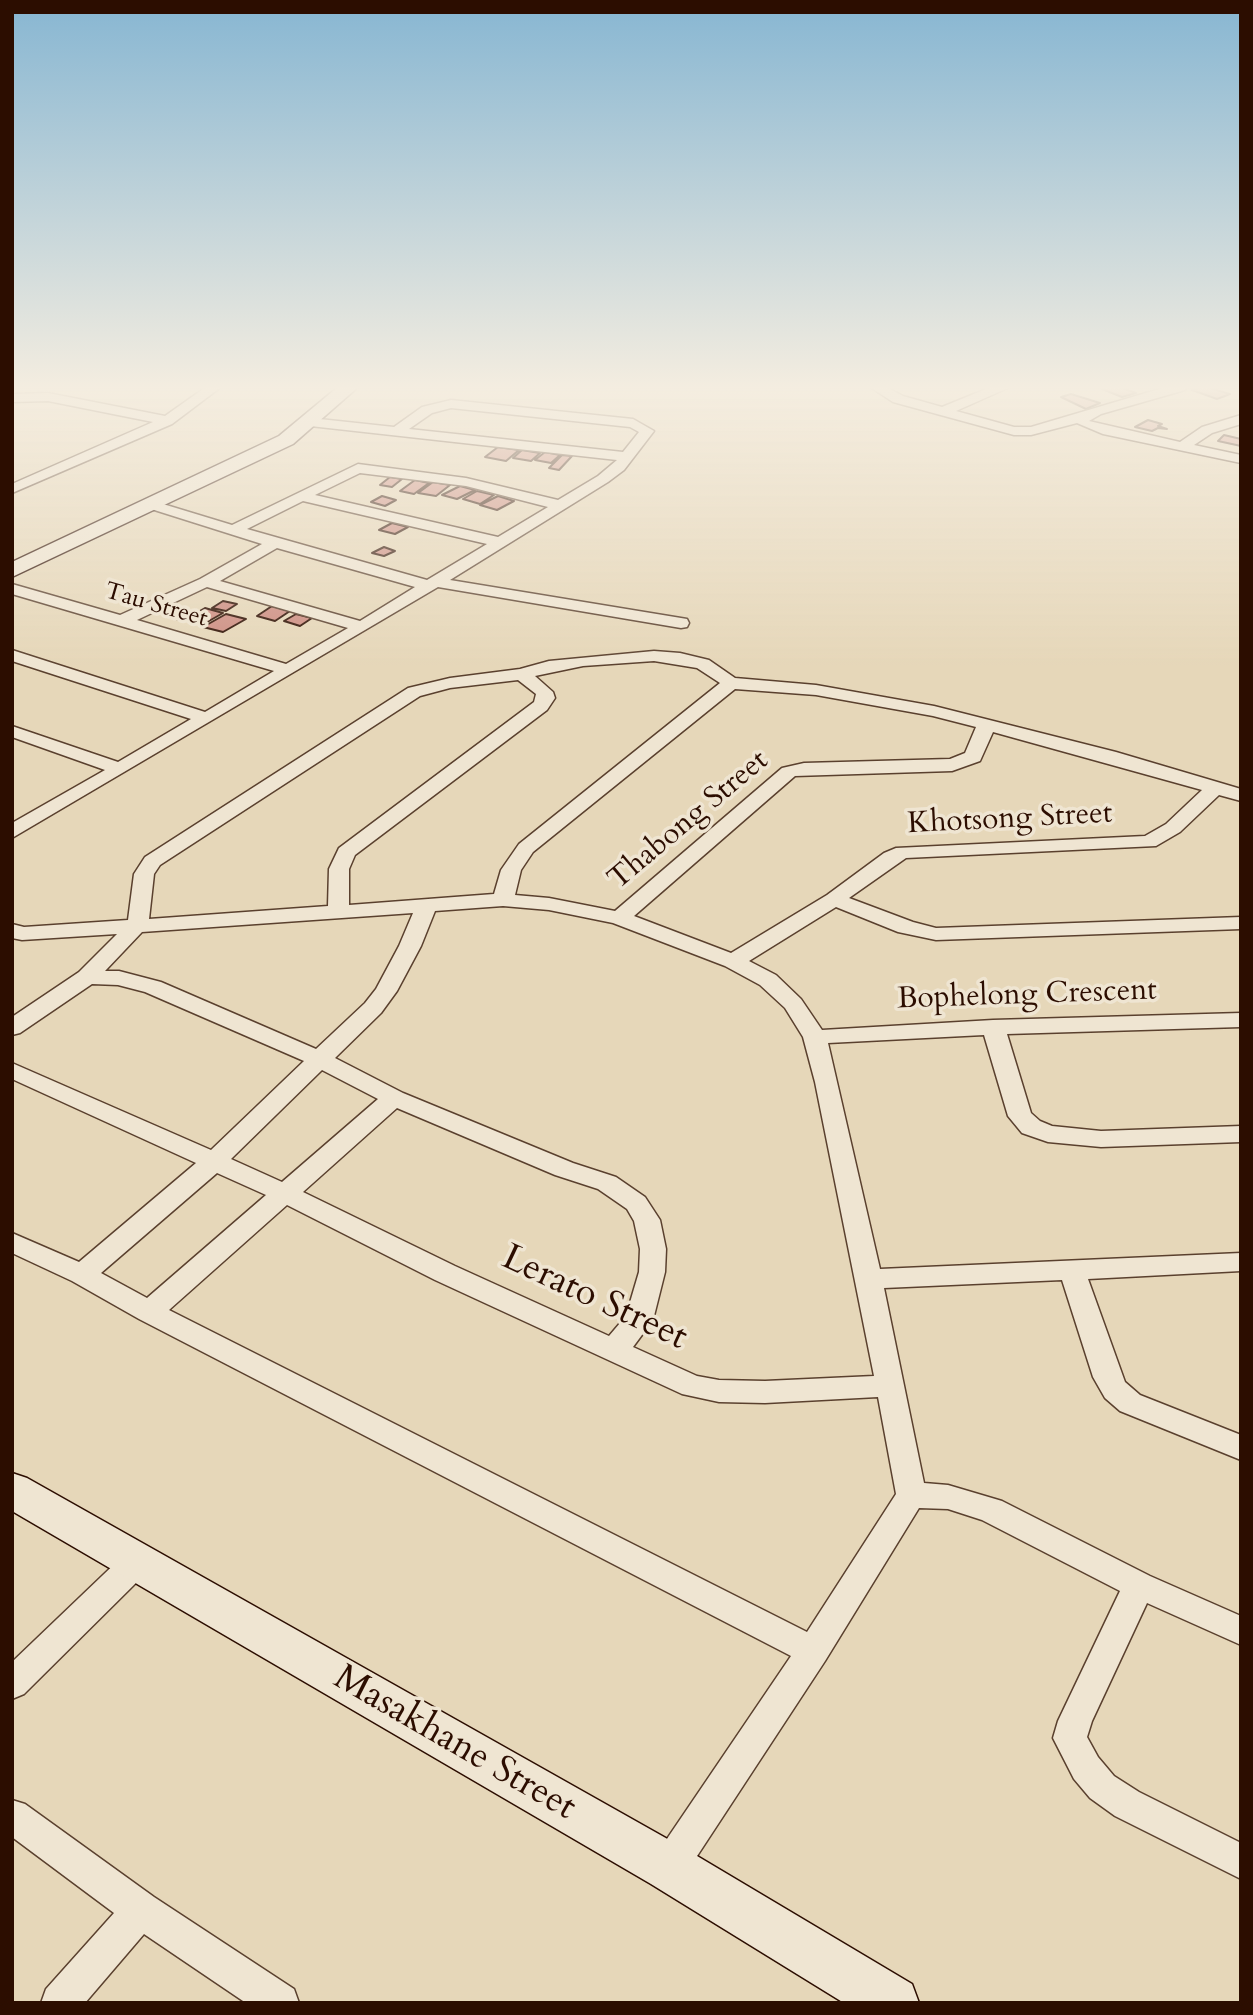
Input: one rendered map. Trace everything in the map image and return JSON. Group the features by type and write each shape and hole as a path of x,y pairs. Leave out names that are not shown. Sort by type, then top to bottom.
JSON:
{"street":[{"path":"12,489 30,481"},
{"path":"12,570 202,481"},
{"path":"233,530 328,481"},
{"path":"454,481 559,505"},
{"path":"12,832 285,669 362,627 599,481"},
{"path":"301,496 499,542"},
{"path":"153,505 275,543 432,584 681,623"},
{"path":"122,621 206,582 275,543"},
{"path":"206,582 362,627"},
{"name":"Tau Street","path":"12,589 285,669"},
{"path":"12,655 206,718"},
{"path":"12,1028 88,977 138,924 144,874 152,862 414,692 450,683 522,674 573,662 654,656 693,660 731,683 816,690 934,711 1110,756 1241,795"},
{"path":"338,911 339,869 346,852 541,706 546,698 544,692 522,674"},
{"path":"503,900 511,870 526,848 731,683"},
{"name":"Thabong Street","path":"619,918 789,772 804,769 952,765 972,757 986,726"},
{"path":"12,731 118,768"},
{"name":"Khotsong Street","path":"733,961 834,899 891,857 904,852 1149,842 1173,828 1216,787"},
{"path":"834,899 906,927 936,934 1241,923"},
{"path":"16,935 138,924 503,900 568,906 619,918 733,961 780,989 793,1004 815,1037 869,1279 911,1494 813,1651 669,1867"},
{"path":"82,1274 213,1162 373,1008 386,991 410,946 426,906"},
{"path":"88,977 120,978 153,987 321,1060 394,1098 564,1169 607,1183 636,1203 647,1220 653,1249 650,1287 639,1320 613,1351"},
{"name":"Bophelong Crescent","path":"815,1037 993,1027 1241,1020"},
{"path":"993,1027 1020,1116 1031,1127 1048,1134 1101,1139 1241,1134"},
{"name":"Lerato Street","path":"12,1070 286,1194 613,1351 692,1386 719,1391 765,1392 890,1386"},
{"path":"149,1312 394,1098"},
{"path":"12,1242 82,1274 149,1312 813,1651"},
{"path":"869,1279 1241,1262"},
{"path":"1072,1270 1107,1377 1115,1390 1130,1403 1241,1448"},
{"name":"Masakhane Street","path":"12,1490 669,1867 893,2003"},
{"path":"911,1494 948,1497 991,1510 1139,1585 1241,1631"},
{"path":"12,1684 136,1563"},
{"path":"1139,1585 1075,1721 1070,1738 1086,1768 1111,1793 1127,1804 1241,1862"},
{"path":"12,1816 141,1910 280,2003"},
{"path":"61,2003 141,1910"}],"building":[{"path":"385,481 399,481 392,487 380,485"},
{"path":"414,481 429,483 414,494 400,491"},
{"path":"433,482 450,485 436,496 418,493"},
{"path":"460,486 475,490 457,499 442,495"},
{"path":"477,491 494,495 480,504 463,499"},
{"path":"382,496 396,500 385,506 371,502"},
{"path":"498,496 514,501 497,510 480,505"},
{"path":"392,523 408,527 395,534 379,530"},
{"path":"384,547 395,551 384,556 372,553"},
{"path":"223,601 237,604 226,611 212,608"},
{"path":"272,606 290,611 275,621 257,616"},
{"path":"205,608 223,613 202,625 184,620"},
{"path":"178,609 192,613 180,620 165,616"},
{"path":"226,614 246,619 223,632 203,627"},
{"path":"296,614 312,618 300,626 284,621"}]}
